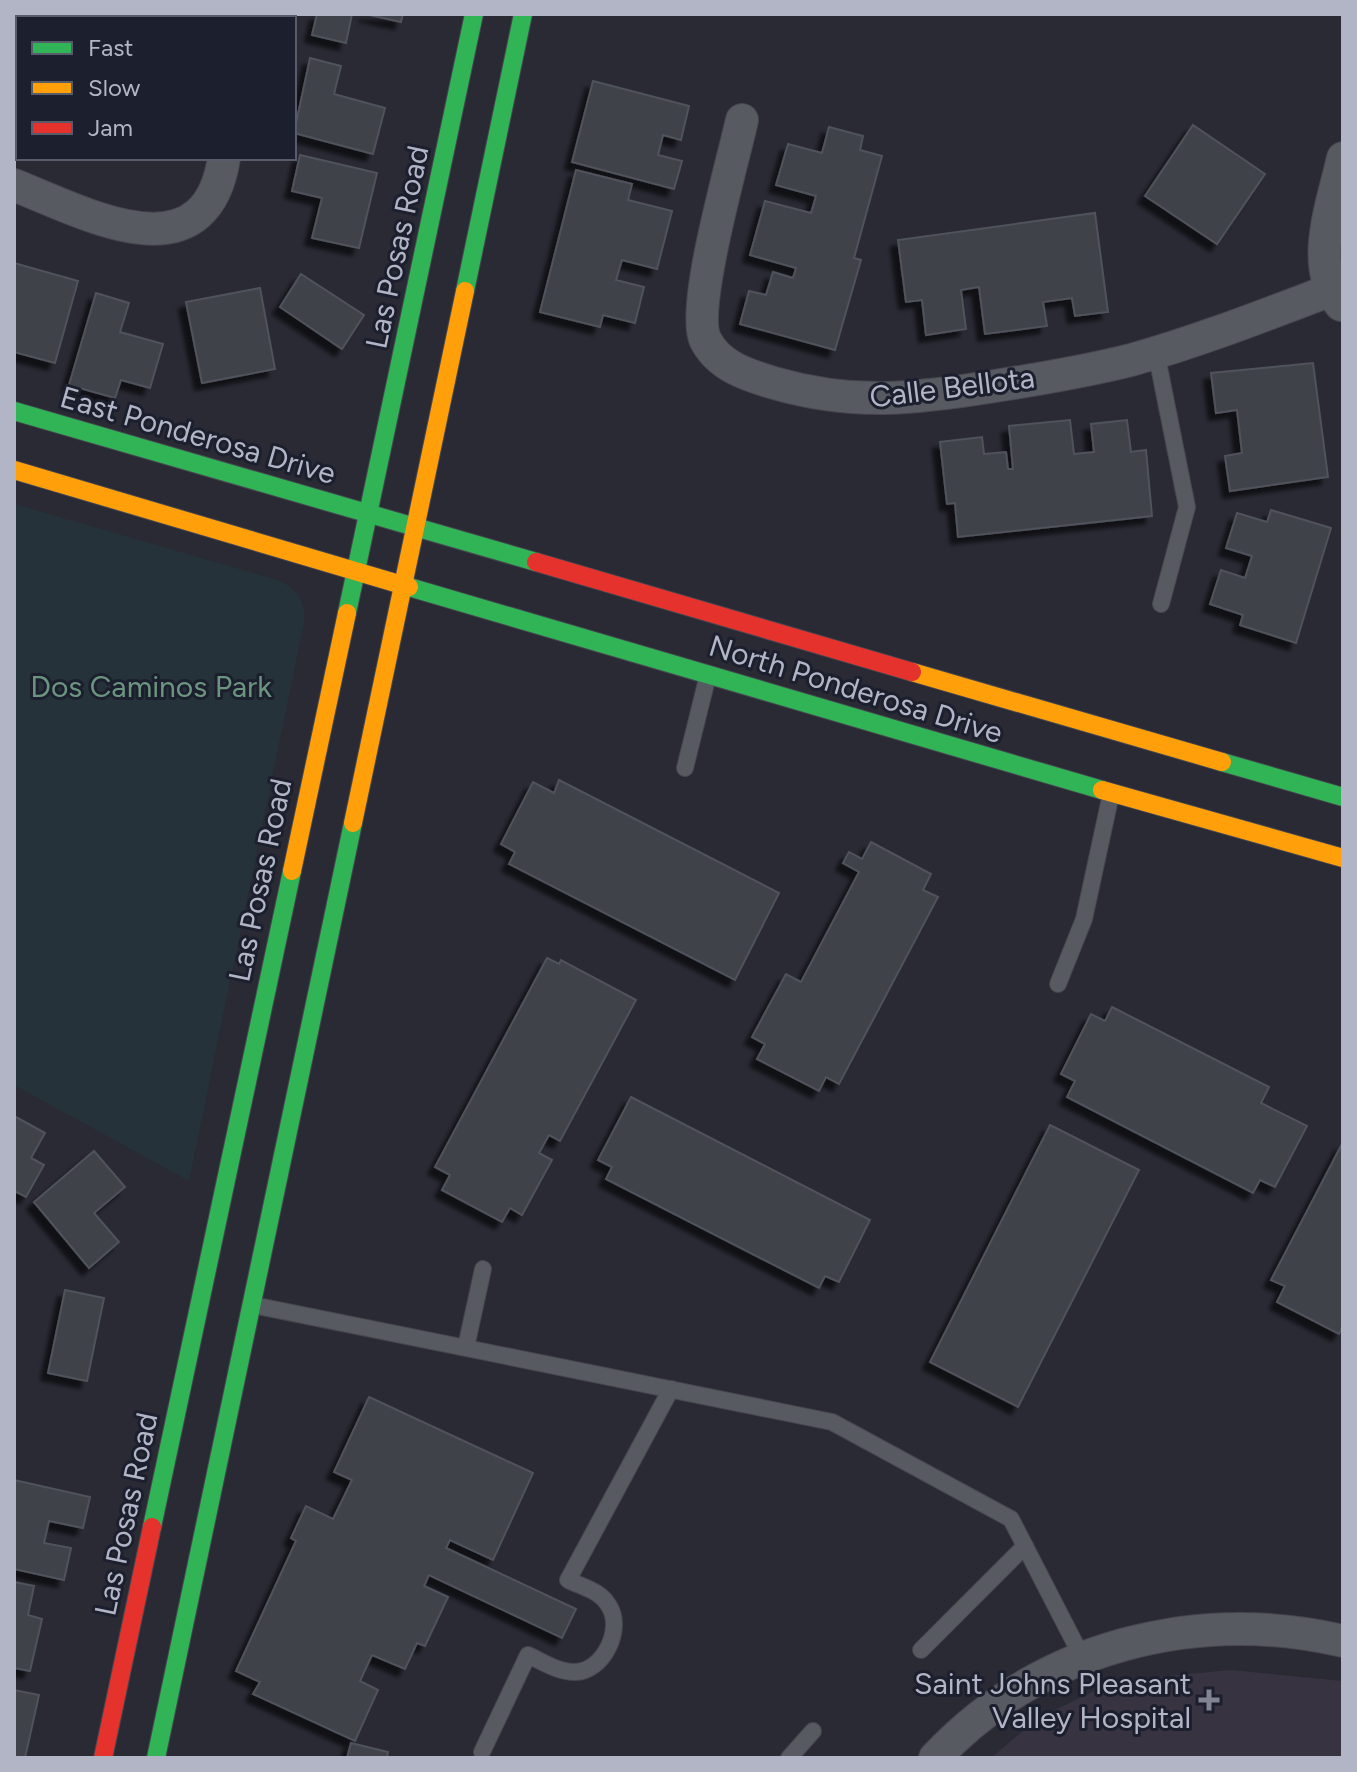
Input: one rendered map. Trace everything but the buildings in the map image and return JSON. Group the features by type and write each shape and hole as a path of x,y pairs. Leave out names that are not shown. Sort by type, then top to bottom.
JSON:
{"main road":[{"name":"Las Posas Road","path":"103,1758 474,14"},
{"path":"156,1758 523,14"},
{"name":"East Ponderosa Drive","path":"14,411 366,513"},
{"path":"14,470 354,569"},
{"name":"North Ponderosa Drive","path":"366,513 1343,797"},
{"name":"North Ponderosa Drive","path":"354,569 1343,858"},
{"path":"265,991 276,1044"},
{"path":"234,1298 252,1304"}],"street":[{"name":"Calle Bellota","path":"742,120 701,316 707,342 719,358 744,374 802,391 878,400 925,397 1026,381 1156,352 1337,298"},
{"path":"1337,298 1325,243 1343,158"},
{"path":"14,185 118,226 144,231 186,222 198,214 220,185 224,160"},
{"path":"935,1758 981,1716 1019,1690 1082,1657 1113,1645 1171,1633 1219,1629 1268,1629 1343,1641"}],"lane":[{"path":"1156,352 1187,507 1161,604"},
{"path":"685,768 709,674"},
{"path":"1058,984 1084,919 1111,792"},
{"path":"466,1347 483,1269"},
{"path":"252,1304 832,1422 1011,1519 1082,1657"},
{"path":"482,1752 528,1655 560,1670 588,1670 605,1653 613,1639 611,1608 600,1595 568,1580 671,1389"},
{"path":"921,1650 1025,1546"},
{"path":"789,1758 813,1731"}],"shaded area":[{"name":"Saint Johns Pleasant Valley Hospital","path":"1230,1670 1343,1681 1343,1758 991,1758 1038,1718 1115,1681"}],"green space":[{"name":"Dos Caminos Park","path":"14,504 281,581 296,593 302,603 304,622 189,1181 14,1085"}],"traffic: fast":[{"path":"347,613 474,14"},
{"path":"465,291 523,14"},
{"path":"14,411 536,562"},
{"path":"409,587 1102,790"},
{"path":"1222,762 1343,797"},
{"path":"156,1758 353,823"},
{"path":"152,1527 292,871"}],"traffic: slow":[{"path":"353,823 465,291"},
{"path":"14,470 409,587"},
{"path":"292,871 347,613"},
{"path":"912,672 1222,762"},
{"path":"1102,790 1343,858"}],"traffic: jam":[{"path":"536,562 912,672"},
{"path":"103,1758 152,1527"}],"place":[{"name":"Saint Johns Pleasant Valley Hospital","path":"1209,1700"}]}
